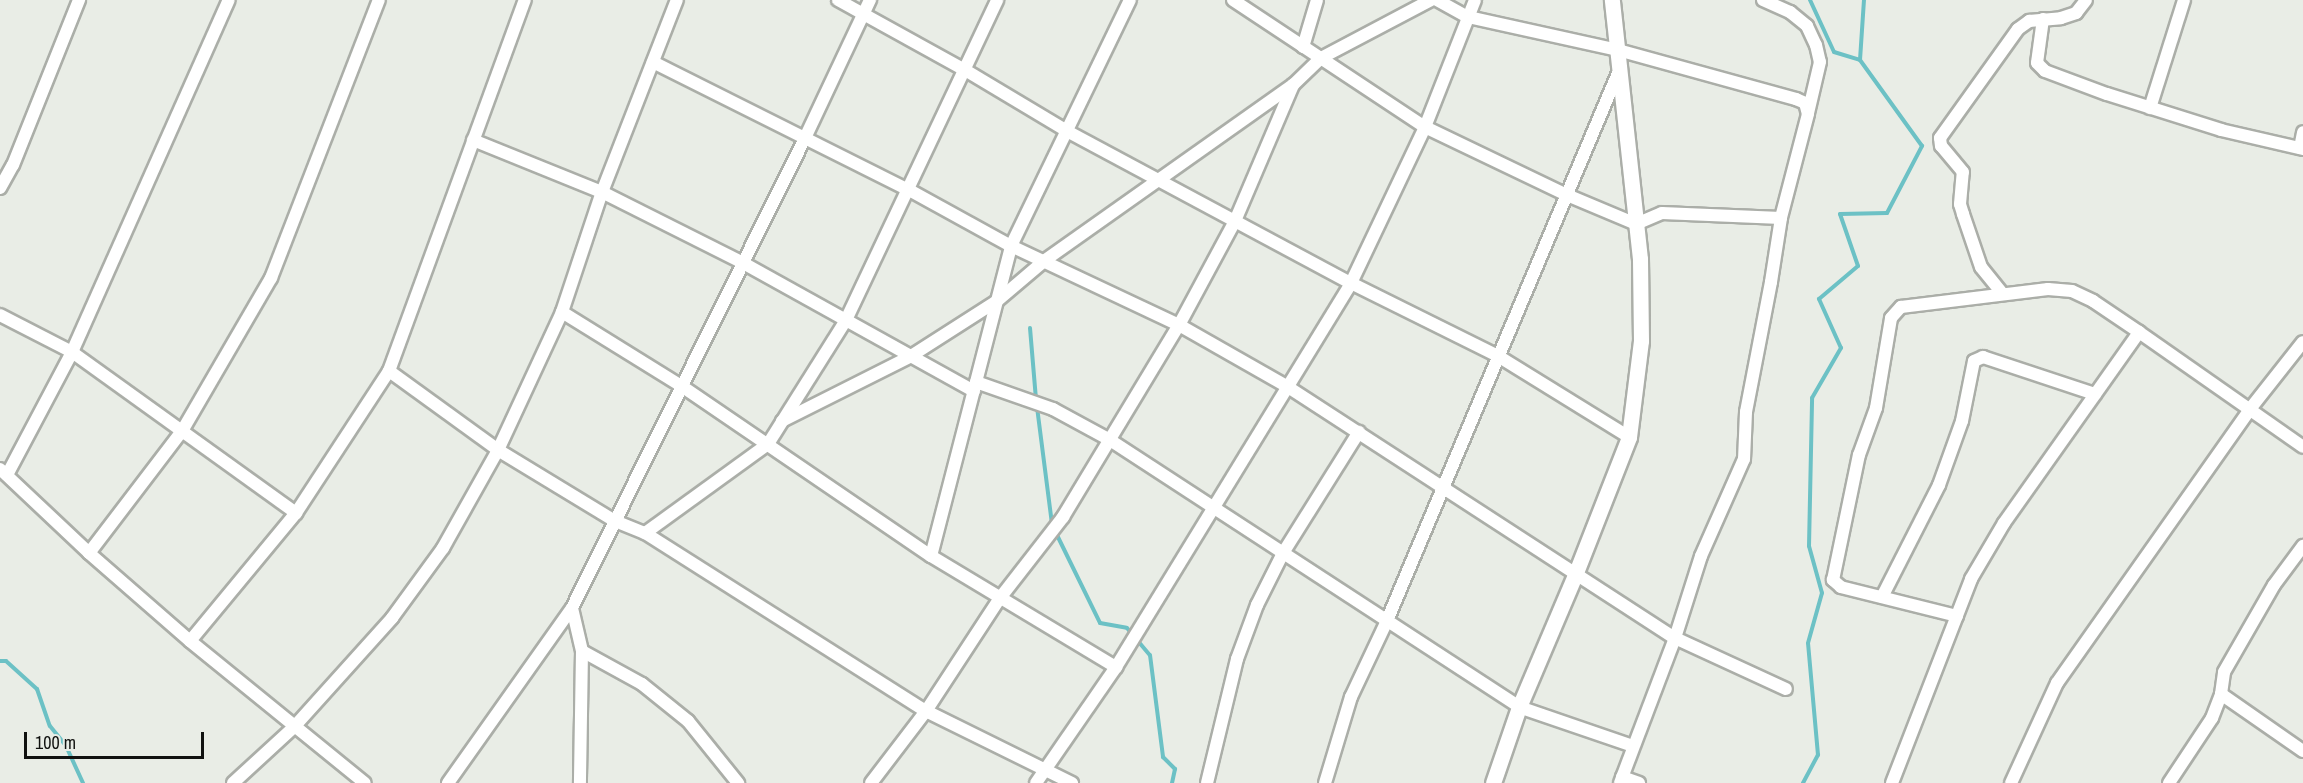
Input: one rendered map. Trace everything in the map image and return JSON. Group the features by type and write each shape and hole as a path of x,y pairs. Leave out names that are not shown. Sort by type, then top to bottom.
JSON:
{"street":[{"path":"0,188 13,165 79,0"},
{"path":"229,0 72,351 4,472 89,553 190,641 365,783"},
{"path":"89,553 182,431 271,278 379,0"},
{"path":"190,641 296,513 389,371 525,0"},
{"path":"233,783 294,727 392,618 443,548 498,450 562,312 602,192 676,0"},
{"path":"838,0 965,70 1067,131 1351,284 1498,356 1629,437"},
{"path":"448,783 572,608 744,263 870,0"},
{"path":"645,533 768,444 846,320 997,0"},
{"path":"931,556 1011,246 1130,0"},
{"path":"1233,0 1425,127 1567,195 1636,224 1662,213 1781,218"},
{"path":"1303,47 1317,0"},
{"path":"782,421 911,356 997,301 1044,261 1293,85 1321,58 1431,0"},
{"path":"1437,0 1468,16 1618,50 1796,99 1804,103 1808,114"},
{"path":"1036,783 1048,769 1116,666 1351,284 1425,127 1475,0"},
{"path":"1493,783 1519,707 1575,575 1629,437 1641,340 1636,224 1612,0"},
{"path":"1639,783 1621,780 1675,638 1701,556 1744,459 1746,412 1772,282 1781,218 1820,62 1816,45 1807,26 1790,12 1763,0"},
{"path":"2002,293 1981,267 1960,204 1963,172 1941,146 1940,138 2018,29 2029,21 2076,13 2086,0"},
{"path":"2150,108 2184,0"},
{"path":"2043,20 2037,63 2040,68 2150,108 2221,130 2302,148 2303,132"},
{"path":"653,62 909,190 1011,246 1179,326 1288,387 1675,638 1786,689"},
{"path":"1324,783 1351,697 1386,622 1619,71"},
{"path":"871,783 926,711 1000,597 1063,518 1179,326 1235,221 1293,85"},
{"path":"473,140 602,192 744,263 911,356 975,387 1053,409 1110,440 1519,707 1633,746"},
{"path":"1957,616 1841,587 1833,580 1859,455 1876,408 1891,318 1901,307 2002,293 2048,289 2072,291 2093,301 2139,332 2303,447"},
{"path":"562,312 683,387 931,556 1116,666"},
{"path":"0,315 72,351 296,513"},
{"path":"1892,783 1971,579 2004,523 2139,332"},
{"path":"2011,783 2057,683 2250,409 2303,342"},
{"path":"1882,597 1940,485 1962,421 1974,361 1983,357 2095,394"},
{"path":"389,371 498,450 615,521 645,533 926,711 1048,769 1072,783"},
{"path":"1207,783 1237,659 1257,605 1283,554 1359,432"},
{"path":"2169,783 2212,718 2221,694 2224,672 2274,585 2303,546"},
{"path":"572,608 582,651 580,783"},
{"path":"582,651 642,684 688,721 738,783"},
{"path":"2221,694 2303,751"}],"waterway":[{"path":"1810,0 1834,52 1860,60"},
{"path":"1803,783 1818,755 1808,643 1822,593 1809,546 1812,398 1841,348 1819,299 1858,266 1840,214 1887,213 1922,146 1860,60 1864,0"},
{"path":"1030,328 1036,399"},
{"path":"1037,407 1052,524"},
{"path":"1055,531 1100,623 1127,628 1150,655 1163,757 1175,769 1172,783"},
{"path":"0,661 6,661 37,689 50,726 66,746 83,783"}]}
